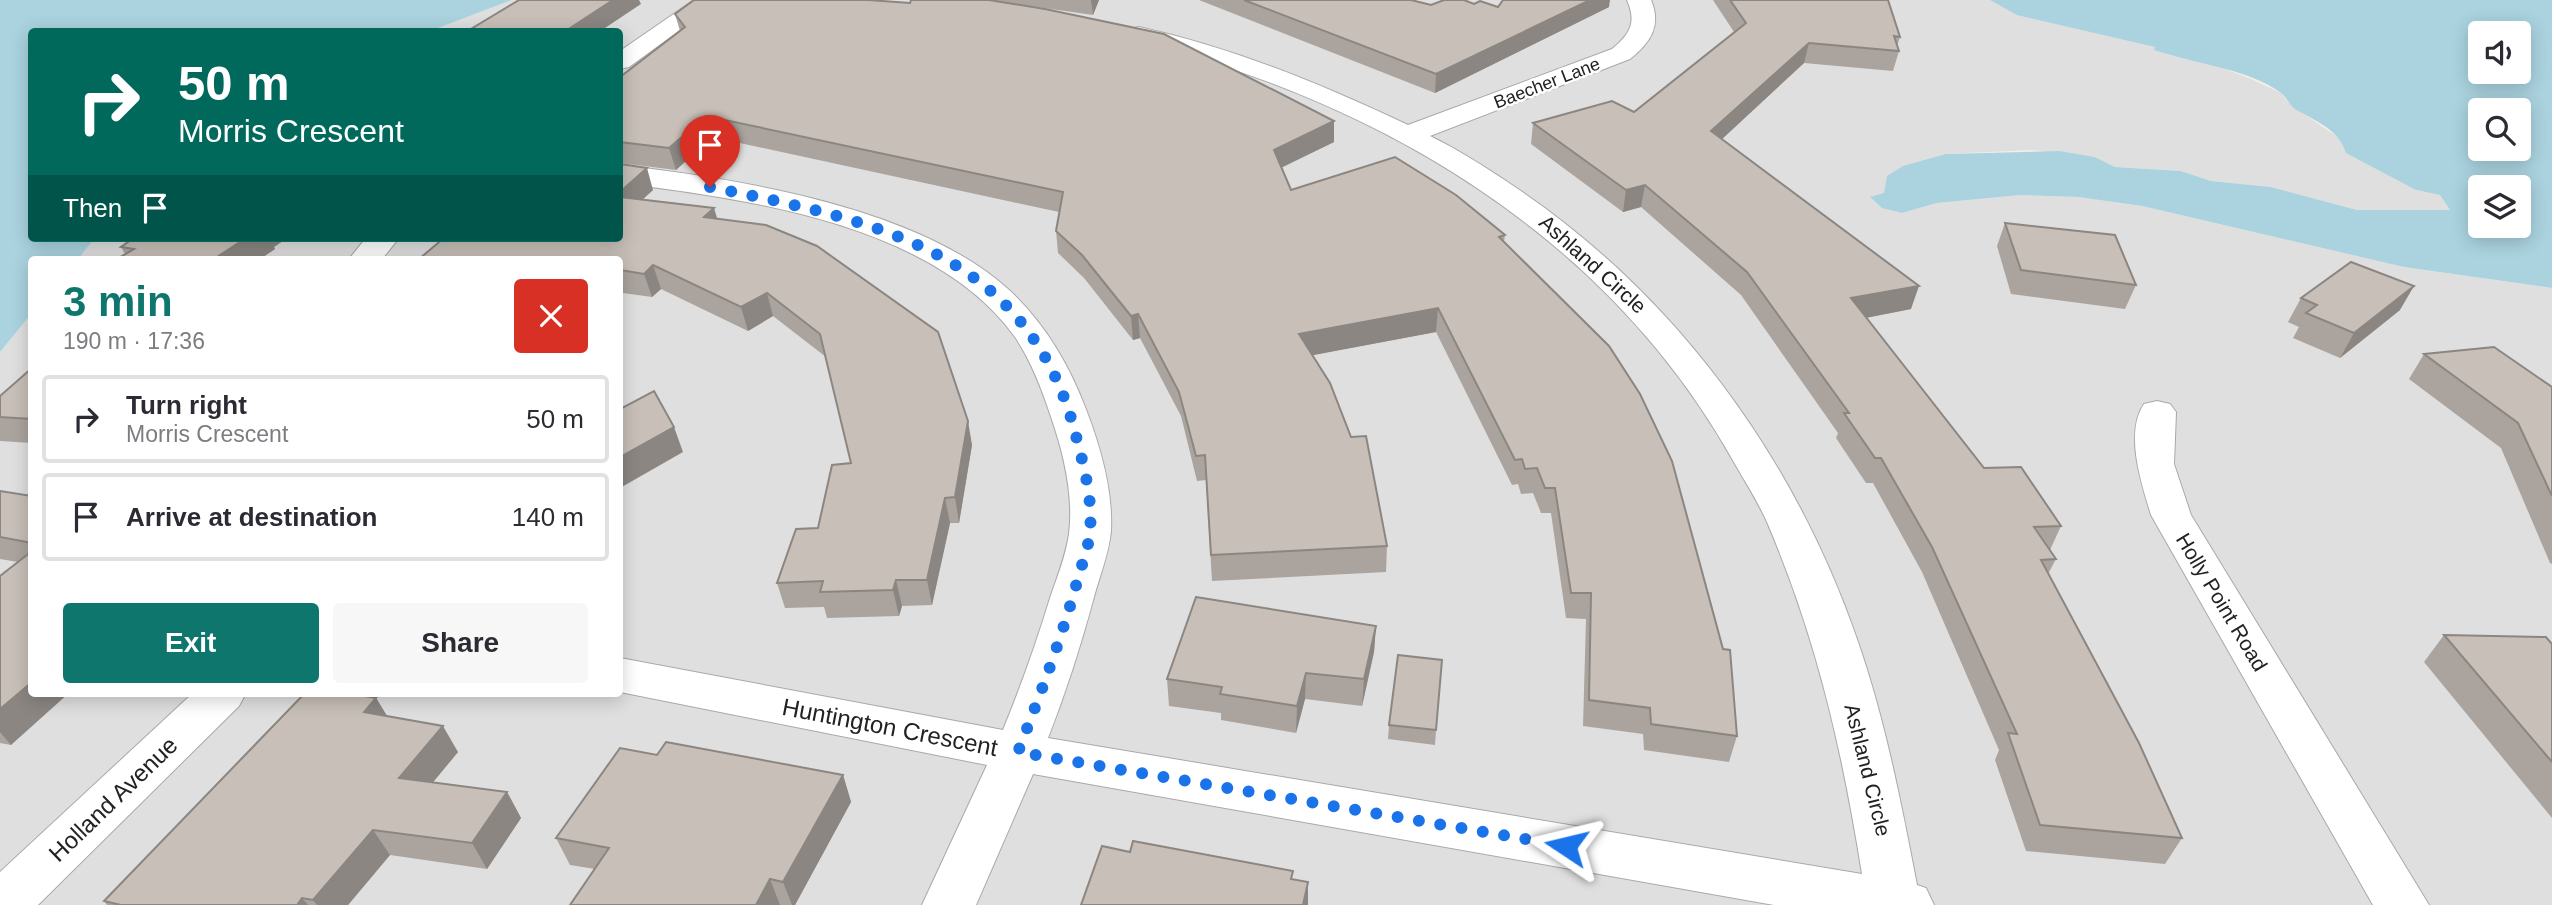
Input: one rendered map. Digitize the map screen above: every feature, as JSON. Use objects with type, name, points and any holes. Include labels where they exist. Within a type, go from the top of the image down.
[{"type":"street","points":[[623,60],[709,0]]},
{"type":"street","name":"Baecher Lane","points":[[1410,134],[1621,54],[1635,43],[1646,29],[1646,13],[1639,0]]},
{"type":"street","name":"Ashland Circle","points":[[1105,27],[1207,52],[1270,74],[1410,134],[1489,178],[1553,224],[1627,289],[1684,354],[1741,436],[1784,514],[1833,629],[1884,829],[1898,904]]},
{"type":"street","points":[[623,174],[710,187],[811,208],[876,226],[926,247],[970,273],[1013,313],[1045,357],[1067,400],[1086,474],[1090,531],[1058,650],[1018,752],[949,905]]},
{"type":"street","points":[[368,256],[380,242]]},
{"type":"street","name":"Holly Point Road","points":[[2157,412],[2155,464],[2171,514],[2402,905]]},
{"type":"street","name":"Huntington Crescent","points":[[623,676],[1018,752],[1898,904]]},
{"type":"street","name":"Holland Avenue","points":[[2,905],[219,697]]},
{"type":"shaded area","points":[[512,0],[1990,0],[2156,47],[2154,49],[2172,56],[2212,64],[2251,79],[2281,93],[2292,106],[2416,190],[2440,195],[2450,210],[2357,210],[2271,187],[2211,181],[2181,171],[2115,167],[2095,157],[2031,150],[1946,154],[1902,213],[1937,203],[2020,195],[2078,197],[2142,206],[2404,267],[2552,288],[2552,905],[0,905],[0,352],[28,318],[28,697],[623,697],[623,256],[80,256],[92,242],[623,242],[623,28],[438,28]]},
{"type":"water","points":[[0,0],[512,0],[438,28],[28,28],[28,242],[92,242],[80,256],[28,256],[28,318],[0,352]]},
{"type":"water","points":[[1990,0],[2552,0],[2552,288],[2404,267],[2142,206],[2078,197],[2020,195],[1937,203],[1902,213],[1882,208],[1870,197],[1884,193],[1887,176],[1903,166],[1946,154],[2059,151],[2095,157],[2115,167],[2181,171],[2211,181],[2271,187],[2357,210],[2450,210],[2440,195],[2416,190],[2346,153],[2332,132],[2295,109],[2281,93],[2268,85],[2220,67],[2154,50],[2155,47],[2017,15]]},
{"type":"building","points":[[519,0],[613,0],[570,28],[473,28]]},
{"type":"building","points":[[694,0],[868,0],[910,3],[911,0],[989,0],[1164,34],[1334,121],[1274,150],[1291,190],[1395,157],[1456,195],[1505,235],[1499,237],[1609,346],[1640,394],[1672,461],[1723,649],[1730,650],[1737,736],[1651,724],[1650,708],[1589,700],[1591,593],[1571,593],[1555,488],[1545,488],[1537,468],[1525,469],[1522,459],[1515,460],[1438,308],[1299,334],[1330,383],[1351,437],[1366,436],[1387,546],[1211,555],[1205,455],[1196,456],[1179,392],[1138,314],[1131,316],[1082,255],[1056,231],[1063,192],[706,116],[669,148],[623,142],[623,75],[685,27],[675,14]]},
{"type":"building","points":[[1244,0],[1411,0],[1431,5],[1444,0],[1464,0],[1474,4],[1480,1],[1498,7],[1503,0],[1590,0],[1436,74]]},
{"type":"building","points":[[1730,0],[1888,0],[1900,37],[1894,36],[1899,51],[1809,43],[1711,131],[1919,286],[1851,298],[1984,468],[2021,467],[2061,526],[2034,527],[2056,559],[2041,560],[2139,743],[2182,838],[2040,825],[2008,733],[2017,734],[1932,547],[1881,458],[1875,458],[1844,413],[1849,413],[1747,272],[1645,185],[1626,190],[1533,123],[1612,101],[1634,112],[1746,23]]},
{"type":"building","points":[[623,164],[647,168],[623,189]]},
{"type":"building","points":[[623,197],[714,208],[704,217],[766,225],[817,246],[938,332],[968,421],[955,497],[945,498],[927,580],[896,580],[893,590],[820,592],[823,581],[777,583],[796,529],[818,528],[832,465],[851,463],[820,334],[767,293],[741,307],[653,265],[644,274],[623,270],[623,256],[423,256],[439,242],[623,242]]},
{"type":"building","points":[[2005,223],[2115,235],[2136,285],[2021,270]]},
{"type":"building","points":[[128,242],[240,242],[219,256],[122,256],[134,249],[121,247]]},
{"type":"building","points":[[2351,262],[2414,286],[2354,333],[2306,313],[2317,305],[2301,298]]},
{"type":"building","points":[[2494,347],[2552,387],[2552,496],[2518,423],[2424,354]]},
{"type":"building","points":[[28,372],[28,419],[0,417],[0,396]]},
{"type":"building","points":[[654,391],[674,427],[623,455],[623,407]]},
{"type":"building","points":[[0,491],[28,495],[28,542],[0,537]]},
{"type":"building","points":[[28,554],[28,685],[0,709],[0,576]]},
{"type":"building","points":[[1196,597],[1376,626],[1364,679],[1306,673],[1297,706],[1220,694],[1222,687],[1167,679]]},
{"type":"building","points":[[2444,635],[2546,637],[2552,644],[2552,762]]},
{"type":"building","points":[[1398,655],[1442,660],[1436,730],[1389,725]]},
{"type":"building","points":[[301,697],[376,698],[364,712],[443,726],[399,778],[507,792],[472,843],[373,830],[313,900],[302,898],[297,905],[121,905],[104,901]]},
{"type":"building","points":[[666,742],[843,775],[783,882],[770,879],[756,905],[570,905],[609,848],[556,838],[620,748],[657,755]]},
{"type":"building","points":[[1133,841],[1293,871],[1291,879],[1308,882],[1303,905],[1081,905],[1102,846],[1130,852]]},
{"type":"route","points":[[710,187],[811,208],[876,226],[926,247],[970,273],[1013,313],[1045,357],[1067,400],[1086,474],[1090,531],[1058,650],[1018,752],[1566,846]]}]
